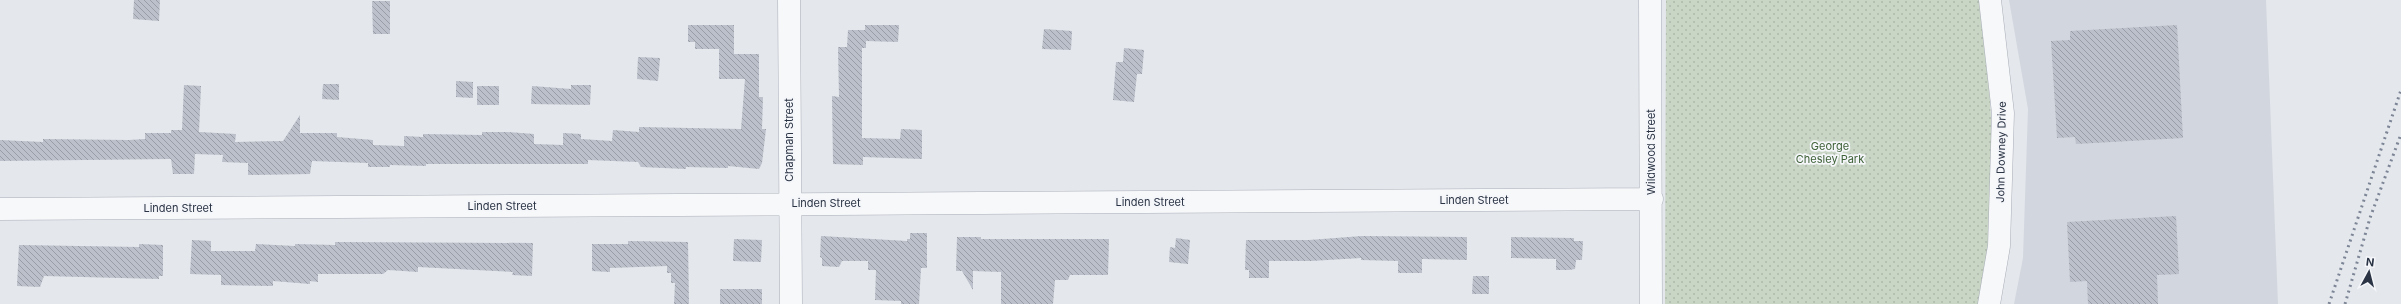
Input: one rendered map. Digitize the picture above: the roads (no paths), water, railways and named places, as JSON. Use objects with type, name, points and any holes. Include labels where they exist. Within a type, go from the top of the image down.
[{"type":"street","name":"Chapman Street","points":[[789,0],[791,304]]},
{"type":"street","name":"Wildwood Street","points":[[1650,0],[1652,199],[1651,304]]},
{"type":"street","name":"John Downey Drive","points":[[1990,0],[2003,113],[1999,246],[1990,304]]},
{"type":"street","name":"Linden Street","points":[[0,209],[790,203],[1652,199]]},
{"type":"railway","points":[[2329,304],[2401,90]]},
{"type":"railway","points":[[2345,304],[2370,218],[2401,134]]},
{"type":"park label","name":"George Chesley Park","points":[[1830,152]]}]
